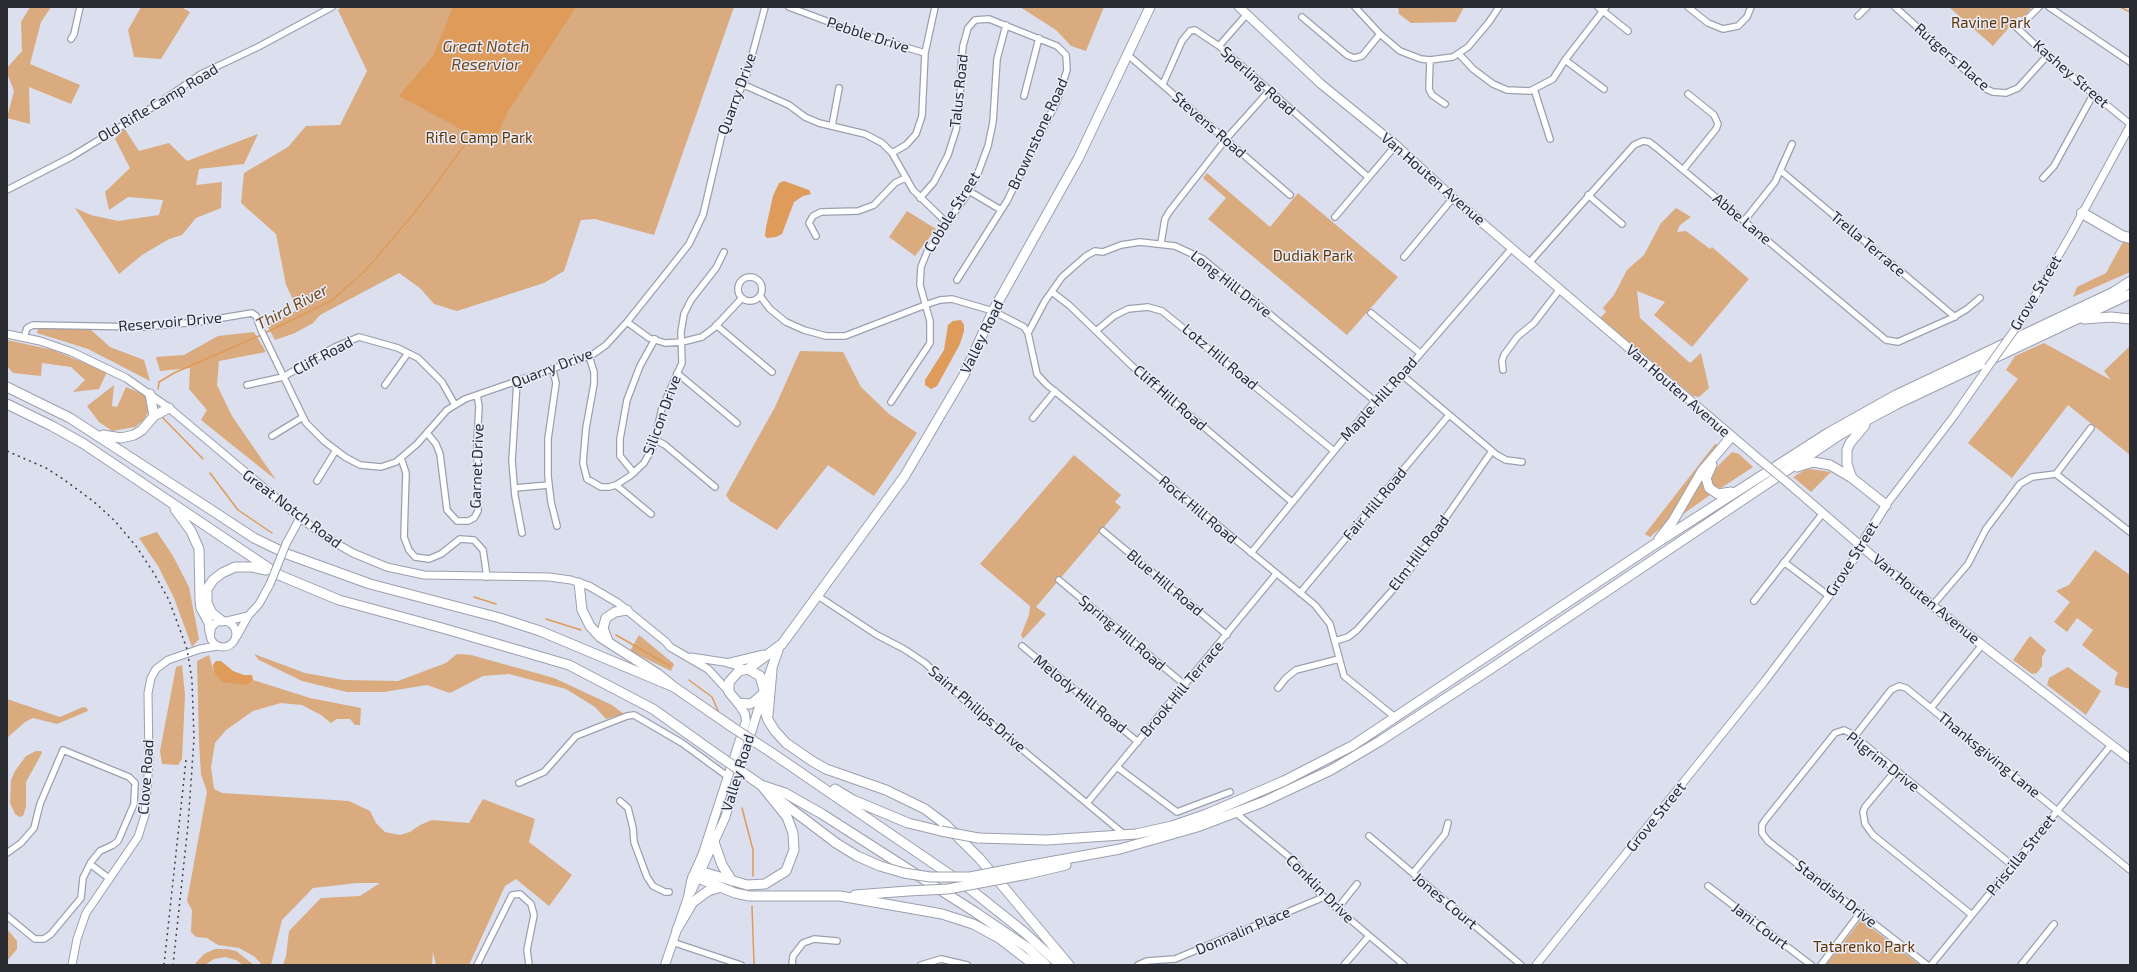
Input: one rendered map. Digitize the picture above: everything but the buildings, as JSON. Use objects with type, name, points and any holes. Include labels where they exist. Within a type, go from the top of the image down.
[{"type":"highway","points":[[2082,213],[2122,236],[2130,238]]},
{"type":"highway","points":[[2116,291],[2130,284]]},
{"type":"main road","name":"Valley Road","points":[[697,874],[725,818],[779,647],[818,596],[904,477],[964,375],[993,311],[1079,157],[1150,7]]},
{"type":"main road","name":"Van Houten Avenue","points":[[1242,9],[1321,84],[1396,145],[1453,198],[1731,437],[1932,606],[2130,759]]},
{"type":"main road","points":[[772,753],[853,800],[908,822],[941,831],[978,838],[1047,840],[1126,836],[1172,826],[1230,805],[1284,782],[1352,746],[1743,486],[1828,433],[1883,402],[2116,291]]},
{"type":"main road","points":[[697,874],[721,887],[749,896],[840,896],[955,888],[1105,852],[1197,827],[1236,814],[1305,783],[1380,741],[1784,474],[1814,451],[1872,416],[2130,294]]},
{"type":"main road","points":[[2074,320],[2111,317],[2130,318]]},
{"type":"main road","points":[[7,387],[93,431],[216,514],[254,538],[287,554],[370,584],[500,618],[540,631],[674,687]]},
{"type":"main road","points":[[150,394],[154,416]]},
{"type":"main road","points":[[7,404],[52,426],[84,444],[273,571],[312,590],[339,600],[569,665],[653,709],[761,785],[836,843],[857,856],[880,866],[904,873],[930,877],[970,877],[1027,870]]},
{"type":"main road","points":[[93,431],[112,438],[121,438],[134,435],[142,430],[154,416],[169,408]]},
{"type":"main road","points":[[1852,478],[1847,464],[1847,450],[1856,433],[1872,416]]},
{"type":"main road","points":[[1652,546],[1669,527],[1698,477],[1731,437]]},
{"type":"main road","points":[[1720,451],[1706,478],[1709,488],[1712,492],[1722,494],[1743,486]]},
{"type":"main road","points":[[1784,474],[1803,465],[1819,462],[1835,467],[1852,478],[1886,505]]},
{"type":"main road","points":[[172,504],[191,531],[199,549],[201,608],[209,623],[210,634]]},
{"type":"main road","name":"Grove Street","points":[[1861,545],[1886,505]]},
{"type":"main road","points":[[225,621],[210,610],[206,599],[208,589],[217,576],[226,570],[240,566],[273,571]]},
{"type":"main road","points":[[578,583],[582,610],[586,619],[600,637],[658,674],[674,687],[732,727],[965,885],[1024,932],[1060,965]]},
{"type":"main road","points":[[608,642],[603,632],[603,625],[606,618],[615,612],[627,610]]},
{"type":"main road","name":"Valley Road","points":[[746,669],[766,654],[779,647]]},
{"type":"main road","points":[[730,663],[766,654]]},
{"type":"main road","points":[[763,694],[750,704],[738,703],[729,692],[729,682],[732,678],[746,669],[760,676],[768,720],[775,731],[786,743],[812,761],[832,771],[886,790],[925,809],[945,824],[980,859],[1069,965]]},
{"type":"main road","points":[[768,720],[772,670]]},
{"type":"main road","name":"Valley Road","points":[[665,965],[697,874],[727,776],[746,721],[745,714],[738,703]]},
{"type":"main road","points":[[697,874],[748,885],[766,884],[786,871],[794,850],[793,833],[786,817],[761,785]]},
{"type":"main road","points":[[761,785],[785,793],[822,814],[975,912],[1028,948],[1046,965]]},
{"type":"main road","points":[[714,842],[722,865],[732,881]]},
{"type":"main road","points":[[677,929],[693,902],[708,891],[721,887]]},
{"type":"main road","points":[[840,896],[942,914],[973,924],[1000,938],[1034,965]]},
{"type":"street","points":[[71,39],[74,34],[80,7]]},
{"type":"street","name":"Old Rifle Camp Road","points":[[7,190],[70,157],[156,105],[201,74],[258,47],[332,7]]},
{"type":"street","name":"Quarry Drive","points":[[283,377],[303,417],[311,428],[336,450],[360,465],[381,467],[396,462],[401,458],[427,433],[447,410],[455,405],[477,395],[553,370],[589,356],[606,345],[627,322],[689,244],[703,216],[722,134],[742,84],[765,7]]},
{"type":"street","name":"Pebble Drive","points":[[789,7],[860,34],[925,53]]},
{"type":"street","points":[[892,153],[906,145],[916,134],[922,116],[925,53],[935,7]]},
{"type":"street","points":[[1355,7],[1380,34],[1400,51],[1421,59],[1430,60],[1460,54],[1477,38],[1499,7]]},
{"type":"street","points":[[1688,7],[1708,24],[1723,29],[1738,26],[1747,17],[1751,7]]},
{"type":"street","points":[[1858,16],[1867,7]]},
{"type":"street","name":"Rutgers Place","points":[[1895,7],[1986,89],[1993,92],[2006,93],[2018,88],[2047,56]]},
{"type":"street","points":[[2018,28],[2039,7]]},
{"type":"street","points":[[2050,7],[2130,62]]},
{"type":"street","points":[[1460,54],[1473,69],[1493,84],[1507,90],[1524,92],[1534,89],[1553,79],[1602,8],[1628,31]]},
{"type":"street","points":[[1220,46],[1242,9]]},
{"type":"street","points":[[1302,17],[1347,55],[1354,58],[1362,56],[1380,34]]},
{"type":"street","name":"Brownstone Road","points":[[957,280],[1002,210],[1057,101],[1067,70],[1066,55],[1057,46],[989,19],[975,20],[968,28],[963,46]]},
{"type":"street","name":"Kashey Street","points":[[2012,23],[2047,56],[2130,125]]},
{"type":"street","name":"Cobble Street","points":[[891,402],[930,343],[930,321],[920,285],[921,267],[927,252],[969,191],[978,173],[988,146],[993,122],[997,59],[1006,25]]},
{"type":"street","name":"Sperling Road","points":[[1163,84],[1182,41],[1190,31],[1195,30],[1202,33],[1220,46],[1368,177]]},
{"type":"street","points":[[1024,96],[1039,38]]},
{"type":"street","name":"Talus Road","points":[[920,198],[934,182],[948,155],[956,130],[960,107],[963,46]]},
{"type":"street","name":"Stevens Road","points":[[1128,55],[1290,195]]},
{"type":"street","points":[[1430,60],[1429,89],[1432,95],[1445,104]]},
{"type":"street","points":[[1565,60],[1604,89]]},
{"type":"street","points":[[742,84],[789,106],[810,119],[865,134],[882,143],[892,153],[905,178],[920,198],[947,223]]},
{"type":"street","points":[[832,126],[839,88]]},
{"type":"street","points":[[1534,89],[1550,139]]},
{"type":"street","points":[[1161,243],[1165,219],[1169,212],[1226,140],[1269,90]]},
{"type":"street","points":[[1683,170],[1716,129],[1718,124],[1714,115],[1688,94]]},
{"type":"street","points":[[2043,178],[2054,166],[2093,95]]},
{"type":"street","name":"Grove Street","points":[[1886,505],[1954,416],[2018,324],[2082,213],[2130,125]]},
{"type":"street","name":"Abbe Lane","points":[[1529,263],[1588,195],[1637,143],[1649,142],[1886,340],[1898,342],[1954,317],[1967,310],[1980,298]]},
{"type":"street","points":[[1744,221],[1781,171],[1792,144]]},
{"type":"street","points":[[1335,217],[1396,145]]},
{"type":"street","name":"Trella Terrace","points":[[1781,171],[1954,317]]},
{"type":"street","points":[[816,236],[809,223],[813,216],[821,212],[858,211],[874,205],[895,183],[905,178]]},
{"type":"street","points":[[969,191],[1002,210]]},
{"type":"street","points":[[1588,195],[1622,224]]},
{"type":"street","points":[[1404,257],[1453,198]]},
{"type":"street","name":"Long Hill Drive","points":[[1028,333],[1052,292],[1075,264],[1095,251],[1103,252],[1121,245],[1140,242],[1161,243],[1183,248],[1204,259],[1375,401]]},
{"type":"street","name":"Maple Hill Road","points":[[1251,553],[1375,401],[1402,375],[1512,248]]},
{"type":"street","name":"Silicon Drive","points":[[616,485],[634,473],[644,463],[653,447],[662,408],[682,363],[683,342],[681,332],[684,314],[691,300],[716,268],[724,252]]},
{"type":"street","points":[[749,277],[760,281],[763,289],[760,296],[750,302],[742,298],[738,292],[739,284],[749,277]]},
{"type":"street","points":[[1503,370],[1502,361],[1504,355],[1518,336],[1534,324],[1560,289]]},
{"type":"street","name":"Cliff Hill Road","points":[[1052,292],[1096,331],[1132,366],[1292,502]]},
{"type":"street","points":[[760,296],[770,309],[786,322],[804,330],[826,336],[845,336],[940,300],[952,299],[993,311],[1024,328],[1028,333]]},
{"type":"street","points":[[627,322],[649,338],[665,342],[683,342],[702,337],[742,298]]},
{"type":"street","name":"Lotz Hill Road","points":[[1096,331],[1114,316],[1128,309],[1148,307],[1162,311],[1334,451]]},
{"type":"street","points":[[1371,312],[1420,353]]},
{"type":"street","name":"Reservoir Drive","points":[[24,337],[27,328],[33,325],[143,327],[198,322],[252,313],[256,316],[283,377]]},
{"type":"street","points":[[716,325],[772,372]]},
{"type":"street","name":"Rock Hill Road","points":[[1028,333],[1037,374],[1055,391],[1300,593],[1327,618],[1335,641],[1344,676],[1396,718]]},
{"type":"street","name":"Great Notch Road","points":[[7,334],[56,346],[88,358],[126,378],[169,408],[300,518],[342,547],[387,567],[437,576],[549,577],[578,583],[606,594],[666,642],[670,647],[708,669],[729,692]]},
{"type":"street","name":"Cliff Road","points":[[247,385],[283,377],[335,347],[359,337],[377,341],[418,358],[430,368],[442,382],[455,405]]},
{"type":"street","points":[[634,473],[620,456],[620,439],[627,400],[640,366],[655,339]]},
{"type":"street","points":[[385,385],[408,353]]},
{"type":"street","points":[[589,356],[594,372],[594,384],[585,435],[583,463],[584,473],[593,484],[601,487],[616,485],[651,514]]},
{"type":"street","points":[[553,370],[556,383],[548,439],[549,485],[557,526]]},
{"type":"street","points":[[677,374],[737,423]]},
{"type":"street","points":[[1402,375],[1492,451],[1506,460],[1522,462]]},
{"type":"street","points":[[516,382],[512,461],[522,533]]},
{"type":"street","points":[[1033,418],[1055,391]]},
{"type":"street","name":"Garnet Drive","points":[[427,433],[436,444],[440,454],[446,510],[457,522],[468,521],[474,518],[478,511],[477,442],[479,406],[477,395]]},
{"type":"street","name":"Fair Hill Road","points":[[1300,593],[1449,415]]},
{"type":"street","points":[[272,436],[303,417]]},
{"type":"street","points":[[2056,474],[2091,428]]},
{"type":"street","points":[[654,438],[665,444],[715,487]]},
{"type":"street","points":[[317,481],[336,450]]},
{"type":"street","name":"Elm Hill Road","points":[[1335,641],[1348,636],[1357,630],[1406,575],[1492,451]]},
{"type":"street","points":[[401,458],[406,473],[404,537],[409,550],[415,556],[429,559],[441,554],[460,539],[466,538],[480,544],[485,557],[484,566],[486,568],[487,577]]},
{"type":"street","points":[[1932,606],[1968,564],[1986,529],[2020,484],[2032,477],[2056,474],[2130,531]]},
{"type":"street","points":[[515,488],[549,485]]},
{"type":"street","points":[[1754,601],[1823,513]]},
{"type":"street","name":"Clove Road","points":[[72,965],[77,939],[86,913],[138,837],[145,815],[149,762],[148,693],[151,678],[156,669],[168,660],[200,649],[230,645],[248,616],[259,604],[270,584],[286,544],[300,518]]},
{"type":"street","name":"Blue Hill Road","points":[[1103,532],[1227,635]]},
{"type":"street","name":"Grove Street","points":[[1536,965],[1764,682],[1828,596],[1854,559],[1861,545]]},
{"type":"street","points":[[1784,562],[1828,596]]},
{"type":"street","name":"Brook Hill Terrace","points":[[1087,803],[1276,574]]},
{"type":"street","name":"Spring Hill Road","points":[[1059,580],[1185,685]]},
{"type":"street","name":"Saint Philips Drive","points":[[818,596],[877,636],[904,649],[925,663],[978,712],[1126,836]]},
{"type":"street","points":[[200,649],[214,625],[248,616]]},
{"type":"street","points":[[225,621],[235,627],[236,636]]},
{"type":"street","points":[[210,634],[218,646]]},
{"type":"street","points":[[1931,708],[1982,645]]},
{"type":"street","name":"Melody Hill Road","points":[[1022,646],[1138,742]]},
{"type":"street","name":"Great Notch Road","points":[[685,656],[730,663],[746,669]]},
{"type":"street","points":[[1278,688],[1286,678],[1296,670],[1339,659]]},
{"type":"street","name":"Thanksgiving Lane","points":[[1854,736],[1891,690],[1896,686],[1906,688],[2130,870]]},
{"type":"street","points":[[519,784],[544,772],[576,736],[627,716],[634,715],[682,743],[727,776]]},
{"type":"street","name":"Pilgrim Drive","points":[[1769,816],[1835,733],[1844,730],[1854,736],[2013,866]]},
{"type":"street","name":"Priscilla Street","points":[[1931,965],[2111,745]]},
{"type":"street","points":[[7,853],[21,843],[34,828],[40,804],[63,750],[129,777],[135,783],[134,804],[118,841],[98,853],[90,864],[83,878],[80,898],[47,938],[34,939],[7,916]]},
{"type":"street","points":[[1117,767],[1177,812],[1230,792]]},
{"type":"street","points":[[1896,770],[1865,807],[1863,812],[1865,824],[1873,835],[1972,915]]},
{"type":"street","points":[[620,801],[628,808],[633,828],[634,842],[647,877],[654,886],[665,892],[669,892]]},
{"type":"street","name":"Conklin Drive","points":[[1236,814],[1299,866],[1324,897],[1404,965]]},
{"type":"street","name":"Standish Drive","points":[[1769,816],[1762,825],[1762,830],[1768,841],[1927,965]]},
{"type":"street","points":[[1413,873],[1445,834],[1448,823]]},
{"type":"street","name":"Jones Court","points":[[1369,836],[1521,965]]},
{"type":"street","points":[[90,864],[110,879]]},
{"type":"street","points":[[1337,908],[1357,884]]},
{"type":"street","name":"Jani Court","points":[[1708,886],[1811,965]]},
{"type":"street","points":[[477,965],[512,895],[520,894],[531,904],[534,916],[527,950],[529,965]]},
{"type":"street","name":"Donnalin Place","points":[[1138,965],[1147,961],[1175,959],[1324,897]]},
{"type":"street","points":[[1821,965],[1860,913]]},
{"type":"street","points":[[2031,965],[2023,963],[2054,924]]},
{"type":"street","points":[[1344,965],[1369,936]]},
{"type":"street","points":[[792,965],[792,956],[803,943],[814,939],[837,941]]},
{"type":"street","points":[[672,942],[741,965]]},
{"type":"street","points":[[921,965],[942,959],[967,965]]},
{"type":"street","points":[[1161,961],[1166,965]]},
{"type":"green space","points":[[30,7],[51,7],[41,22],[30,64],[80,85],[71,104],[29,87],[30,124],[7,118],[14,91],[7,73],[7,68],[22,51],[21,22]]},
{"type":"green space","points":[[141,7],[181,7],[190,12],[161,59],[134,57],[128,30]]},
{"type":"green space","name":"Rifle Camp Park","points":[[342,7],[734,7],[654,235],[595,219],[581,220],[564,271],[544,283],[457,311],[434,304],[420,288],[399,273],[320,315],[313,323],[295,333],[275,340],[267,325],[298,310],[286,285],[276,234],[241,203],[244,173],[288,147],[306,126],[340,125],[367,71],[338,10]]},
{"type":"green space","points":[[1020,7],[1104,7],[1086,51],[1071,46],[1056,30]]},
{"type":"green space","points":[[1398,7],[1464,7],[1456,22],[1411,23],[1399,14]]},
{"type":"green space","name":"Ravine Park","points":[[1949,7],[2032,7],[2024,17],[2018,17],[1993,46]]},
{"type":"green space","points":[[124,128],[139,151],[169,143],[187,161],[258,134],[244,164],[199,169],[196,185],[222,182],[221,208],[196,218],[182,235],[169,239],[142,255],[119,274],[75,208],[91,215],[118,221],[159,215],[163,200],[128,197],[109,210],[105,192],[130,168],[115,139]]},
{"type":"green space","name":"Dudiak Park","points":[[1207,173],[1270,227],[1298,193],[1398,277],[1347,335],[1208,219],[1226,198],[1203,178]]},
{"type":"green space","points":[[1676,208],[1691,217],[1680,225],[1677,232],[1686,231],[1710,249],[1712,247],[1749,279],[1692,347],[1654,315],[1665,302],[1637,291],[1640,318],[1690,363],[1701,353],[1709,388],[1699,397],[1693,396],[1600,318],[1606,312],[1603,308],[1614,295],[1627,270],[1644,255],[1661,223]]},
{"type":"green space","points":[[907,211],[936,229],[915,256],[889,237]]},
{"type":"green space","points":[[2123,242],[2130,242],[2130,272],[2073,297],[2077,287],[2106,273]]},
{"type":"green space","points":[[38,328],[90,329],[110,347],[144,360],[150,381],[88,349],[37,333]]},
{"type":"green space","points":[[254,332],[266,352],[219,361],[217,385],[232,416],[276,480],[201,420],[207,410],[189,389],[190,368],[160,371],[156,357],[184,355],[218,336]]},
{"type":"green space","points":[[7,340],[53,350],[107,372],[99,389],[73,392],[85,380],[71,367],[42,363],[41,376],[13,373],[7,366]]},
{"type":"green space","points":[[2044,343],[2111,380],[2104,371],[2130,346],[2130,455],[2068,405],[2012,478],[1968,443],[2018,379],[2006,370],[2015,356]]},
{"type":"green space","points":[[800,351],[843,352],[861,387],[889,414],[917,433],[874,496],[828,465],[777,530],[730,501],[726,495],[775,407]]},
{"type":"green space","points":[[114,385],[112,406],[117,407],[126,387],[144,394],[150,408],[144,420],[135,427],[112,431],[99,422],[87,406]]},
{"type":"green space","points":[[1715,444],[1719,445],[1672,518],[1650,537],[1645,534]]},
{"type":"green space","points":[[1732,452],[1739,454],[1753,467],[1721,488],[1714,487],[1711,478],[1712,472]]},
{"type":"green space","points":[[1074,455],[1121,495],[1115,502],[1121,507],[1036,607],[1046,614],[1023,639],[1021,635],[1029,615],[1030,606],[980,564]]},
{"type":"green space","points":[[1810,469],[1831,472],[1811,492],[1793,477],[1805,470]]},
{"type":"green space","points":[[1701,479],[1710,495],[1679,517]]},
{"type":"green space","points":[[157,532],[173,556],[189,587],[199,639],[192,647],[174,598],[158,566],[139,538]]},
{"type":"green space","points":[[2095,550],[2130,575],[2130,689],[2115,685],[2115,679],[2118,673],[2082,645],[2093,630],[2077,618],[2067,632],[2054,622],[2070,602],[2056,591],[2069,585]]},
{"type":"green space","points":[[639,635],[674,664],[671,671],[630,651]]},
{"type":"green space","points":[[2030,636],[2046,650],[2042,657],[2042,666],[2037,673],[2032,674],[2013,660]]},
{"type":"green space","points":[[254,654],[305,673],[344,680],[398,681],[446,663],[457,654],[471,655],[554,678],[612,705],[624,714],[606,719],[595,707],[566,689],[509,674],[483,676],[450,693],[427,685],[384,692],[347,692],[302,681],[259,660]]},
{"type":"green space","points":[[209,655],[214,672],[248,685],[253,680],[310,698],[361,708],[360,725],[355,725],[350,719],[337,719],[331,723],[321,715],[302,705],[281,703],[253,711],[226,730],[215,743],[211,767],[214,789],[222,793],[349,801],[370,811],[376,823],[385,832],[400,835],[410,832],[420,825],[432,820],[469,823],[483,799],[535,819],[529,842],[572,875],[549,906],[516,879],[505,886],[469,965],[436,965],[433,952],[432,965],[283,965],[286,956],[289,931],[321,898],[360,896],[380,883],[357,883],[313,888],[282,920],[271,965],[262,965],[255,957],[239,948],[218,945],[207,938],[196,937],[191,932],[192,910],[187,901],[207,792],[201,774],[197,661]]},
{"type":"green space","points":[[182,665],[185,695],[182,759],[178,765],[162,764],[160,751],[176,667]]},
{"type":"green space","points":[[2068,667],[2101,691],[2086,715],[2047,685],[2049,678]]},
{"type":"green space","points":[[7,699],[60,717],[83,707],[87,708],[88,711],[57,724],[33,718],[25,722],[7,738]]},
{"type":"green space","points":[[36,751],[41,751],[42,753],[26,782],[26,807],[23,816],[20,817],[15,814],[10,803],[11,780],[15,771],[26,756]]},
{"type":"green space","name":"Tatarenko Park","points":[[1861,920],[1920,965],[1826,965]]},
{"type":"green space","points":[[7,929],[17,941],[17,949],[7,961]]},
{"type":"green space","points":[[215,949],[236,951],[254,965],[243,965],[236,960],[225,957],[214,959],[205,965],[194,965],[204,954]]},
{"type":"water","name":"Great Notch Reservior","points":[[453,7],[576,7],[507,113],[492,146],[399,96],[433,56]]},
{"type":"water","points":[[784,181],[809,190],[811,194],[803,196],[794,202],[782,234],[776,237],[767,238],[765,236],[766,227],[773,196],[779,183]]},
{"type":"water","points":[[961,320],[964,325],[964,331],[960,344],[937,386],[931,389],[925,385],[925,380],[944,350],[948,325],[953,321]]},
{"type":"water","points":[[216,661],[221,661],[233,671],[244,675],[252,675],[253,680],[248,685],[222,682],[214,672],[213,665]]},
{"type":"waterway","points":[[2120,7],[2130,12]]},
{"type":"waterway","name":"Third River","points":[[265,333],[331,301],[365,271],[416,211],[472,135]]},
{"type":"waterway","name":"Third River","points":[[158,389],[159,382],[174,373],[261,335]]},
{"type":"waterway","name":"Third River","points":[[163,418],[203,459]]},
{"type":"waterway","name":"Third River","points":[[210,473],[238,510],[272,533]]},
{"type":"waterway","name":"Third River","points":[[474,597],[496,604]]},
{"type":"waterway","name":"Third River","points":[[546,619],[581,630]]},
{"type":"waterway","name":"Third River","points":[[616,635],[670,666]]},
{"type":"waterway","name":"Third River","points":[[689,680],[712,697],[719,713]]},
{"type":"waterway","name":"Third River","points":[[742,808],[753,850],[753,876]]},
{"type":"waterway","name":"Third River","points":[[752,906],[754,964]]},
{"type":"railway","points":[[7,451],[46,468],[93,501],[114,520],[136,546],[155,575],[169,600],[187,649],[192,680],[194,739],[188,825],[173,965]]},
{"type":"railway","points":[[164,965],[186,760]]}]
